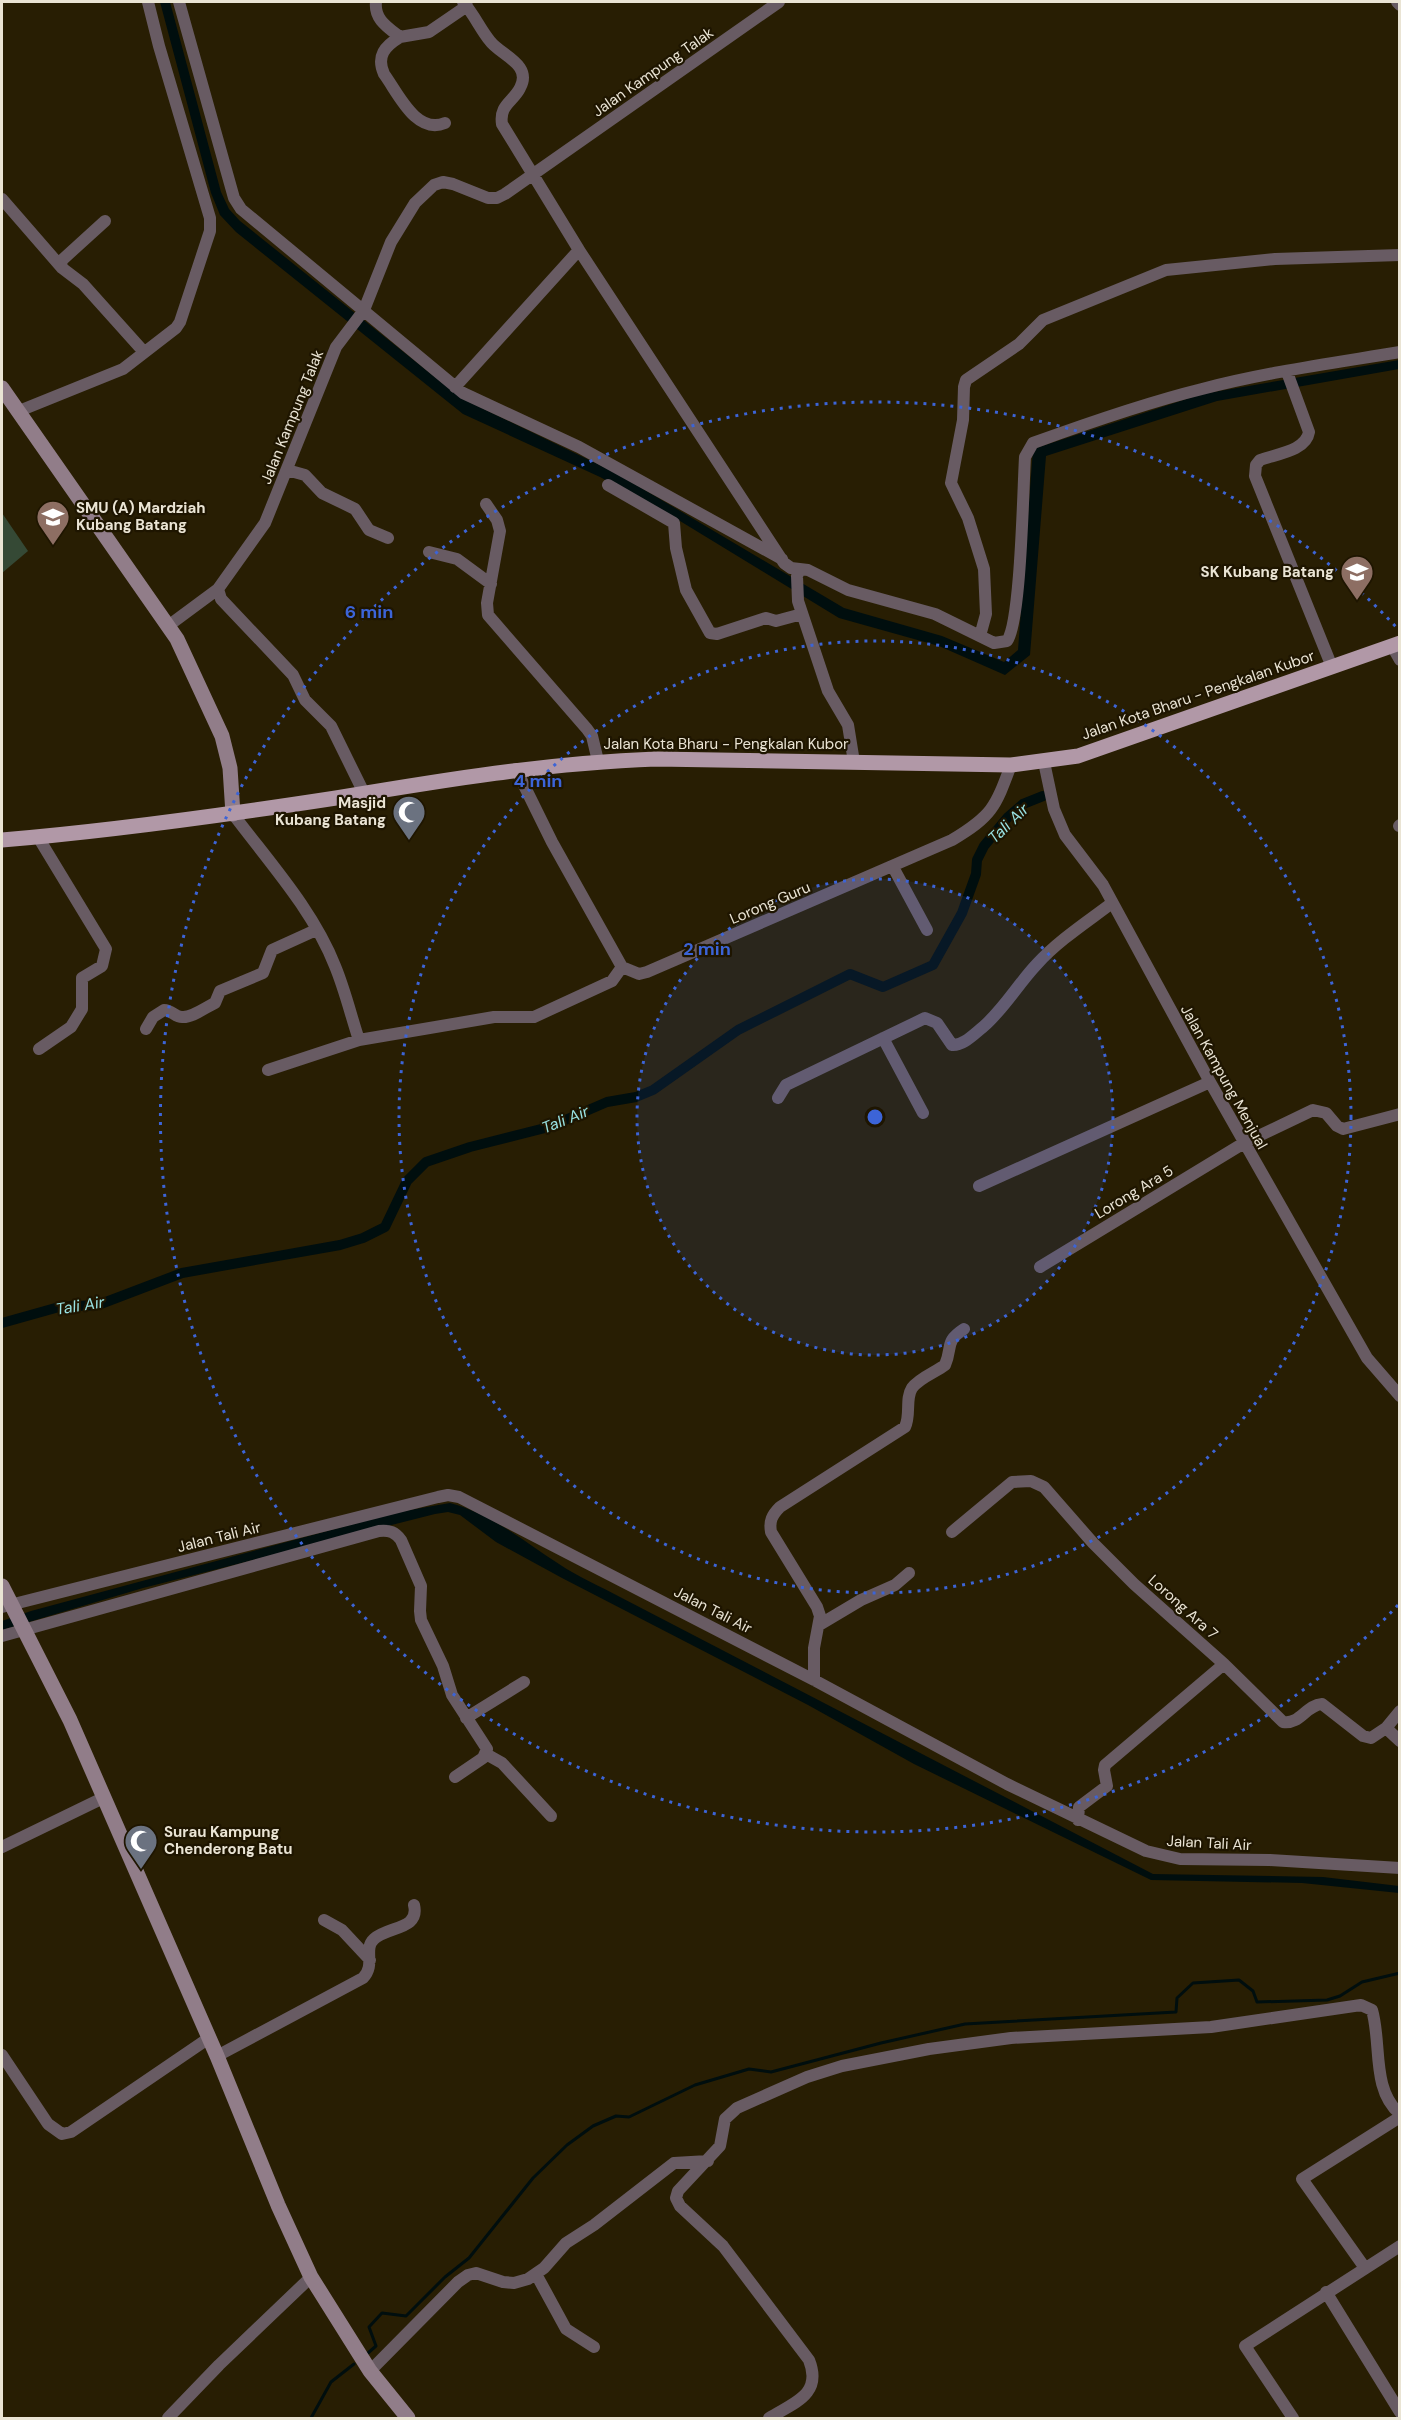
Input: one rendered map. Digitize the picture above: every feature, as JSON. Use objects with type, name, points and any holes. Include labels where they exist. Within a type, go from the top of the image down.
[{"type":"main road","name":"Jalan Kota Bharu - Pengkalan Kubor","points":[[2,840],[233,814],[516,769],[598,761],[656,759],[1011,765],[1044,762],[1078,756],[1332,667],[1397,650]]},
{"type":"street","points":[[19,411],[123,369],[180,322],[211,224],[148,2]]},
{"type":"street","points":[[179,2],[236,204],[463,393],[579,447],[783,560]]},
{"type":"street","points":[[376,2],[380,20],[400,38]]},
{"type":"street","name":"Jalan Kampung Talak","points":[[168,626],[218,589],[265,523],[336,347],[363,312],[391,242],[415,203],[438,183],[448,183],[492,198],[505,194],[779,2]]},
{"type":"street","points":[[445,123],[434,126],[420,122],[384,74],[380,61],[381,54],[389,44],[400,38],[429,32],[465,4],[491,43],[508,55],[521,70],[520,90],[505,106],[501,118],[505,130],[579,250],[783,560],[798,573]]},
{"type":"street","points":[[2,199],[62,268],[84,285],[144,352]]},
{"type":"street","points":[[62,268],[61,261],[105,221]]},
{"type":"street","points":[[455,387],[579,250]]},
{"type":"street","points":[[980,636],[986,614],[984,569],[968,518],[951,483],[963,420],[964,387],[968,378],[1019,344],[1041,321],[1166,270],[1275,259],[1400,255]]},
{"type":"street","points":[[798,573],[808,570],[848,590],[935,614],[994,643],[1002,643],[1010,637],[1012,630],[1020,559],[1024,457],[1033,443],[1172,397],[1400,352]]},
{"type":"street","points":[[1288,374],[1309,432],[1306,442],[1301,446],[1260,460],[1256,465],[1255,476],[1332,667]]},
{"type":"street","points":[[2,388],[177,639],[222,736],[230,768],[233,814],[304,910],[316,930],[336,966],[359,1040]]},
{"type":"street","points":[[287,470],[305,475],[322,493],[356,509],[369,530],[388,538]]},
{"type":"street","points":[[608,485],[674,523],[676,548],[686,590],[710,633],[717,634],[766,618],[776,621],[802,614]]},
{"type":"street","points":[[486,504],[499,527],[499,540],[487,607],[490,619],[587,729],[592,736],[598,761]]},
{"type":"street","points":[[429,552],[455,558],[491,584]]},
{"type":"street","points":[[798,573],[797,596],[802,614],[828,692],[848,725],[854,762]]},
{"type":"street","points":[[218,589],[221,599],[293,675],[305,700],[331,726],[364,793]]},
{"type":"street","name":"Jalan Kampung Menjual","points":[[1044,762],[1054,809],[1065,835],[1103,885],[1244,1143],[1367,1358],[1400,1396]]},
{"type":"street","name":"Lorong Guru","points":[[622,967],[631,972],[647,972],[952,840],[979,823],[989,813],[998,798],[1011,765]]},
{"type":"street","points":[[268,1070],[359,1040],[494,1017],[534,1017],[612,981],[622,967],[552,842],[516,769]]},
{"type":"street","points":[[38,837],[106,949],[102,966],[82,978],[82,1009],[70,1029],[39,1048]]},
{"type":"street","points":[[893,867],[927,930]]},
{"type":"street","points":[[778,1098],[786,1085],[929,1019],[938,1023],[949,1042],[958,1045],[985,1025],[1035,965],[1054,946],[1113,903]]},
{"type":"street","points":[[146,1029],[153,1017],[164,1010],[184,1017],[215,1003],[220,991],[264,972],[272,950],[316,930]]},
{"type":"street","points":[[884,1038],[923,1113]]},
{"type":"street","points":[[979,1186],[1210,1082]]},
{"type":"street","name":"Lorong Ara 5","points":[[1040,1267],[1244,1143],[1313,1110],[1326,1113],[1337,1126],[1343,1129],[1400,1114]]},
{"type":"street","points":[[814,1680],[814,1648],[820,1616],[817,1607],[771,1532],[772,1515],[780,1507],[905,1427],[913,1386],[945,1365],[950,1342],[964,1329]]},
{"type":"street","name":"Lorong Ara 7","points":[[952,1532],[1012,1482],[1038,1483],[1134,1584],[1224,1664],[1283,1722],[1294,1722],[1312,1707],[1322,1704],[1367,1738],[1376,1736],[1386,1728]]},
{"type":"street","name":"Jalan Tali Air","points":[[9,1607],[448,1495],[468,1501],[1078,1820],[1146,1851],[1180,1860],[1270,1860],[1400,1868]]},
{"type":"street","points":[[2,1636],[389,1530],[397,1534],[401,1540],[422,1586],[421,1620],[443,1666],[452,1695],[485,1744],[486,1754]]},
{"type":"street","points":[[819,1625],[861,1600],[895,1585],[909,1573]]},
{"type":"street","points":[[2,1586],[9,1607],[25,1630],[70,1720],[217,2055],[278,2205],[311,2277],[370,2371],[408,2418]]},
{"type":"street","points":[[1078,1820],[1079,1807],[1107,1786],[1105,1765],[1224,1664]]},
{"type":"street","points":[[466,1718],[524,1682]]},
{"type":"street","points":[[1400,1711],[1386,1728],[1400,1741]]},
{"type":"street","points":[[455,1777],[486,1754]]},
{"type":"street","points":[[486,1754],[502,1763],[551,1816]]},
{"type":"street","points":[[2,1847],[103,1798]]},
{"type":"street","points":[[217,2055],[363,1978],[368,1973],[370,1946],[373,1940],[414,1919],[416,1912],[414,1905]]},
{"type":"street","points":[[324,1920],[340,1929],[370,1960]]},
{"type":"street","points":[[769,2418],[800,2401],[809,2391],[813,2380],[813,2369],[809,2360],[723,2247],[680,2206],[676,2198],[678,2191],[708,2161],[723,2142],[724,2119],[737,2108],[807,2077],[842,2066],[929,2049],[999,2040],[1211,2027],[1361,2005],[1372,2010],[1381,2082],[1392,2106],[1400,2116],[1302,2179],[1365,2268]]},
{"type":"street","points":[[2,2055],[48,2124],[62,2134],[70,2132],[209,2038]]},
{"type":"street","points":[[370,2371],[458,2282],[468,2275],[476,2273],[503,2282],[514,2283],[528,2279],[536,2274],[566,2243],[674,2163],[708,2161]]},
{"type":"street","points":[[1293,2418],[1245,2346],[1400,2246]]},
{"type":"street","points":[[536,2274],[566,2329],[594,2347]]},
{"type":"street","points":[[168,2418],[219,2365],[311,2277]]},
{"type":"street","points":[[1326,2292],[1400,2412]]},
{"type":"green space","points":[[2,513],[28,551],[2,573]]},
{"type":"shaded area","points":[[160,2],[170,2],[221,192],[229,209],[240,221],[461,398],[616,473],[844,608],[942,636],[1004,662],[1018,650],[1033,449],[1202,394],[1399,360],[1399,369],[1217,401],[1046,456],[1030,655],[1005,675],[939,646],[839,618],[680,521],[600,477],[463,414],[236,232],[220,215],[211,193]]},
{"type":"shaded area","points":[[450,1503],[493,1521],[581,1577],[1153,1874],[1323,1877],[1399,1886],[1399,1893],[1302,1883],[1151,1880],[914,1764],[808,1705],[562,1578],[496,1542],[460,1515],[448,1512],[143,1588],[2,1630],[2,1621],[31,1611],[398,1512]]},
{"type":"waterway","name":"Tali Air","points":[[2,1323],[59,1307],[98,1305],[182,1273],[340,1245],[363,1238],[385,1227],[407,1181],[426,1162],[470,1147],[549,1127],[607,1102],[636,1097],[653,1090],[738,1030],[850,974],[883,987],[933,965],[962,913],[976,874],[977,860],[984,846],[1008,817],[1023,804],[1043,796]]},
{"type":"waterway","points":[[368,2353],[376,2346],[369,2327],[382,2313],[406,2316],[445,2277],[469,2258],[533,2178],[567,2145],[593,2126],[616,2116],[629,2117],[695,2085],[749,2069],[771,2072],[965,2024],[1176,2012],[1177,1998],[1193,1983],[1239,1980],[1253,1991],[1257,2002],[1327,2000],[1340,1996],[1362,1982],[1400,1973]]},
{"type":"waterway","points":[[311,2418],[331,2382],[354,2364]]},
{"type":"place","name":"SMU (A) Mardziah Kubang Batang","points":[[53,546]]},
{"type":"place","name":"SK Kubang Batang","points":[[1357,601]]},
{"type":"place","name":"Masjid Kubang Batang","points":[[409,841]]},
{"type":"place","name":"Surau Kampung Chenderong Batu","points":[[141,1870]]}]
